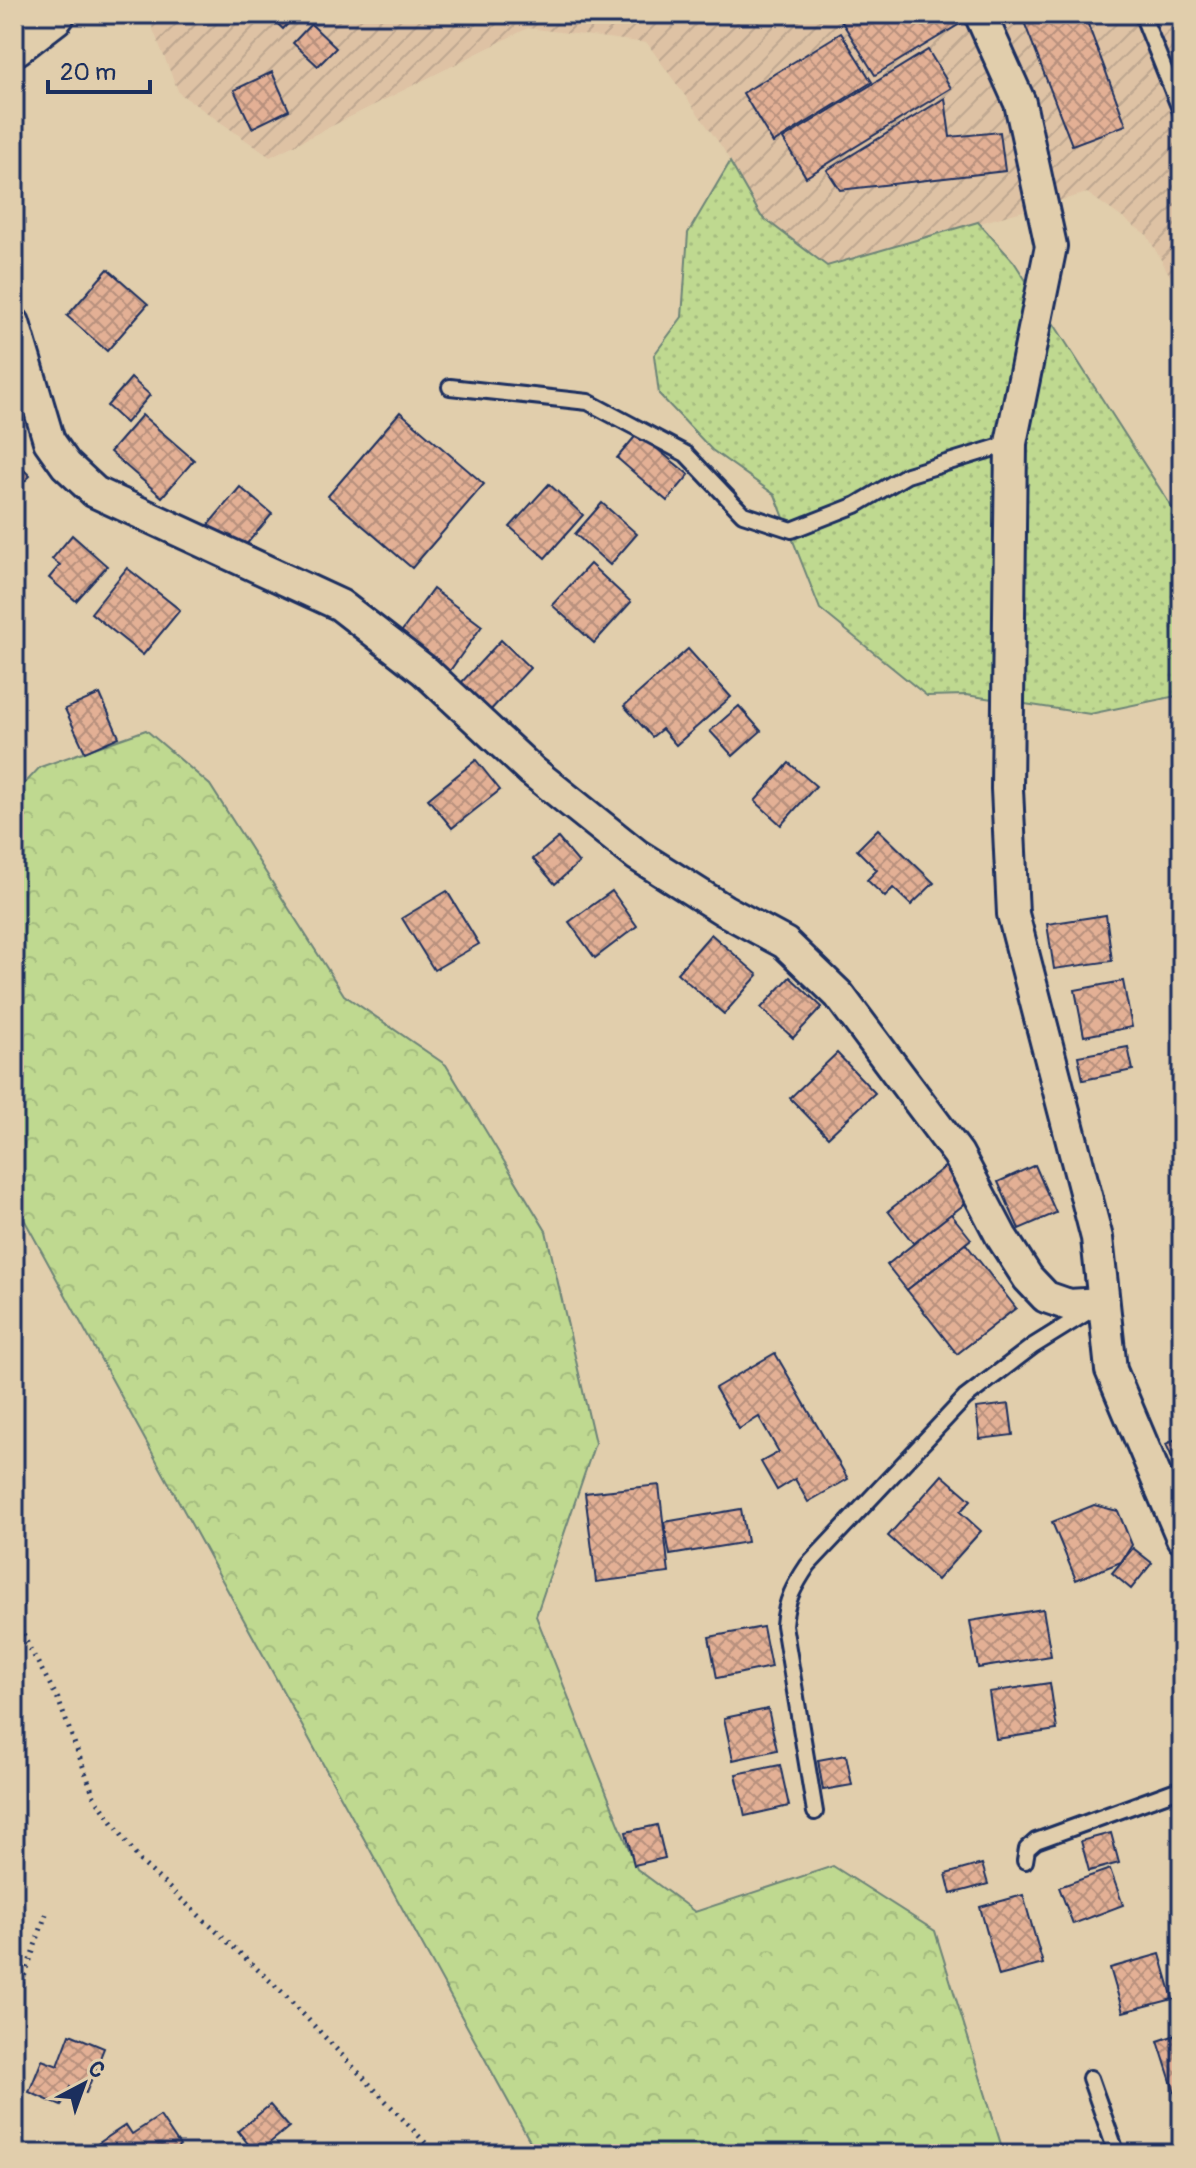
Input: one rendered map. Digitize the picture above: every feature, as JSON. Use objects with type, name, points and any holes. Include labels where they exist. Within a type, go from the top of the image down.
[{"type":"main road","points":[[14,44],[53,14]]},
{"type":"street","points":[[980,14],[1020,103],[1051,246],[1011,443],[1007,789],[1013,914],[1097,1238],[1111,1370],[1182,1538]]},
{"type":"street","points":[[14,323],[49,441],[66,465],[95,492],[166,528],[340,605],[425,671],[532,771],[637,855],[724,910],[785,943],[839,995],[958,1154],[1001,1236],[1028,1278],[1046,1297],[1069,1305],[1102,1303]]},
{"type":"lane","points":[[1142,14],[1182,114]]},
{"type":"lane","points":[[450,387],[588,402],[686,454],[743,514],[792,530],[856,505],[907,475],[1011,443]]},
{"type":"lane","points":[[815,1812],[784,1625],[785,1603],[796,1583],[808,1565],[965,1398],[1033,1346],[1102,1303]]},
{"type":"lane","points":[[1025,1861],[1027,1849],[1036,1841],[1182,1788]]},
{"type":"lane","points":[[1090,2078],[1117,2154]]},
{"type":"path","points":[[14,1612],[28,1645],[58,1699],[94,1796],[140,1861],[282,1992],[436,2154]]},
{"type":"path","points":[[14,2006],[46,1914]]},
{"type":"shaded area","points":[[156,14],[1182,14],[1182,297],[1147,235],[1087,193],[827,266],[761,216],[722,147],[647,43],[528,28],[270,157],[179,93],[152,27]]},
{"type":"green space","points":[[730,162],[761,216],[827,266],[978,222],[1014,262],[1182,523],[1181,695],[1090,714],[966,695],[927,696],[820,609],[775,495],[712,450],[659,394],[654,355],[682,317],[688,233]]},
{"type":"green space","points":[[146,730],[210,785],[344,995],[446,1065],[546,1231],[595,1443],[536,1616],[637,1869],[695,1912],[833,1866],[935,1931],[1004,2154],[537,2154],[14,1201],[14,795],[40,767]]},
{"type":"building","points":[[267,14],[297,14],[283,29]]},
{"type":"building","points":[[837,14],[972,14],[973,16],[875,75]]},
{"type":"building","points":[[1021,14],[1084,14],[1126,125],[1072,145]]},
{"type":"building","points":[[311,24],[336,48],[318,66],[293,43]]},
{"type":"building","points":[[841,33],[872,82],[773,143],[743,93]]},
{"type":"building","points":[[928,50],[951,88],[806,177],[783,139]]},
{"type":"building","points":[[272,72],[289,110],[252,128],[234,90]]},
{"type":"building","points":[[945,98],[950,137],[1000,132],[1005,171],[840,190],[827,170]]},
{"type":"building","points":[[108,269],[148,304],[107,351],[67,316]]},
{"type":"building","points":[[131,378],[150,395],[126,423],[107,406]]},
{"type":"building","points":[[400,412],[484,484],[412,568],[328,496]]},
{"type":"building","points":[[142,415],[194,460],[162,497],[110,452]]},
{"type":"building","points":[[638,433],[689,475],[667,501],[617,458]]},
{"type":"building","points":[[14,460],[30,476],[14,492]]},
{"type":"building","points":[[549,484],[583,515],[545,558],[510,527]]},
{"type":"building","points":[[240,487],[272,514],[240,552],[208,525]]},
{"type":"building","points":[[602,503],[637,534],[610,565],[575,534]]},
{"type":"building","points":[[72,535],[107,566],[76,601],[49,578],[60,565],[52,559]]},
{"type":"building","points":[[590,564],[631,602],[594,643],[552,605]]},
{"type":"building","points":[[127,568],[180,610],[143,655],[91,613]]},
{"type":"building","points":[[433,589],[482,626],[449,672],[399,635]]},
{"type":"building","points":[[501,640],[530,668],[488,713],[459,685]]},
{"type":"building","points":[[688,649],[731,697],[676,745],[662,729],[652,737],[624,706]]},
{"type":"building","points":[[100,694],[119,737],[85,752],[65,709]]},
{"type":"building","points":[[739,706],[761,731],[733,756],[710,731]]},
{"type":"building","points":[[476,760],[500,790],[452,828],[428,799]]},
{"type":"building","points":[[789,763],[816,786],[781,825],[755,801]]},
{"type":"building","points":[[878,829],[934,883],[911,905],[893,888],[885,897],[867,880],[877,870],[857,850]]},
{"type":"building","points":[[558,838],[579,863],[555,884],[533,859]]},
{"type":"building","points":[[447,891],[479,944],[434,970],[402,918]]},
{"type":"building","points":[[612,891],[637,926],[595,958],[569,922]]},
{"type":"building","points":[[1106,915],[1112,961],[1054,969],[1047,924]]},
{"type":"building","points":[[711,934],[758,975],[724,1014],[677,973]]},
{"type":"building","points":[[790,977],[822,1007],[793,1038],[761,1008]]},
{"type":"building","points":[[1123,981],[1132,1027],[1084,1036],[1075,990]]},
{"type":"building","points":[[1128,1047],[1133,1070],[1083,1080],[1078,1056]]},
{"type":"building","points":[[837,1053],[875,1093],[828,1137],[790,1098]]},
{"type":"building","points":[[1035,1165],[1056,1213],[1019,1229],[998,1182]]},
{"type":"building","points":[[946,1166],[972,1198],[914,1244],[888,1211]]},
{"type":"building","points":[[951,1214],[971,1239],[907,1290],[887,1265]]},
{"type":"building","points":[[966,1244],[1016,1308],[957,1354],[907,1290]]},
{"type":"building","points":[[775,1353],[848,1479],[808,1502],[795,1479],[777,1490],[761,1462],[779,1452],[759,1417],[739,1429],[715,1388]]},
{"type":"building","points":[[1009,1404],[1013,1435],[980,1439],[976,1408]]},
{"type":"building","points":[[1182,1436],[1182,1479],[1166,1444]]},
{"type":"building","points":[[942,1475],[971,1500],[960,1512],[981,1531],[937,1580],[888,1536]]},
{"type":"building","points":[[659,1485],[669,1573],[596,1582],[585,1493]]},
{"type":"building","points":[[1094,1505],[1118,1511],[1132,1545],[1121,1562],[1076,1580],[1052,1522]]},
{"type":"building","points":[[741,1509],[747,1542],[670,1555],[664,1522]]},
{"type":"building","points":[[1133,1548],[1152,1563],[1131,1589],[1112,1573]]},
{"type":"building","points":[[1043,1609],[1051,1656],[978,1668],[970,1621]]},
{"type":"building","points":[[763,1627],[771,1667],[717,1678],[709,1637]]},
{"type":"building","points":[[1050,1683],[1057,1730],[996,1739],[989,1692]]},
{"type":"building","points":[[768,1709],[777,1750],[733,1760],[724,1718]]},
{"type":"building","points":[[846,1755],[852,1785],[823,1790],[818,1760]]},
{"type":"building","points":[[780,1765],[789,1806],[745,1816],[736,1774]]},
{"type":"building","points":[[657,1825],[665,1858],[634,1865],[626,1832]]},
{"type":"building","points":[[1111,1833],[1119,1863],[1089,1871],[1081,1841]]},
{"type":"building","points":[[982,1864],[988,1884],[951,1894],[946,1874]]},
{"type":"building","points":[[1110,1869],[1123,1905],[1073,1924],[1059,1887]]},
{"type":"building","points":[[1023,1895],[1043,1964],[999,1976],[980,1907]]},
{"type":"building","points":[[1160,1954],[1173,1999],[1123,2012],[1110,1968]]},
{"type":"building","points":[[1182,2033],[1182,2096],[1176,2097],[1158,2041]]},
{"type":"building","points":[[70,2034],[104,2048],[86,2093],[70,2087],[61,2106],[29,2092],[42,2060],[58,2066]]},
{"type":"building","points":[[270,2105],[289,2127],[256,2154],[238,2131]]},
{"type":"building","points":[[160,2116],[180,2146],[168,2154],[89,2154],[87,2151],[126,2125],[132,2134]]}]
